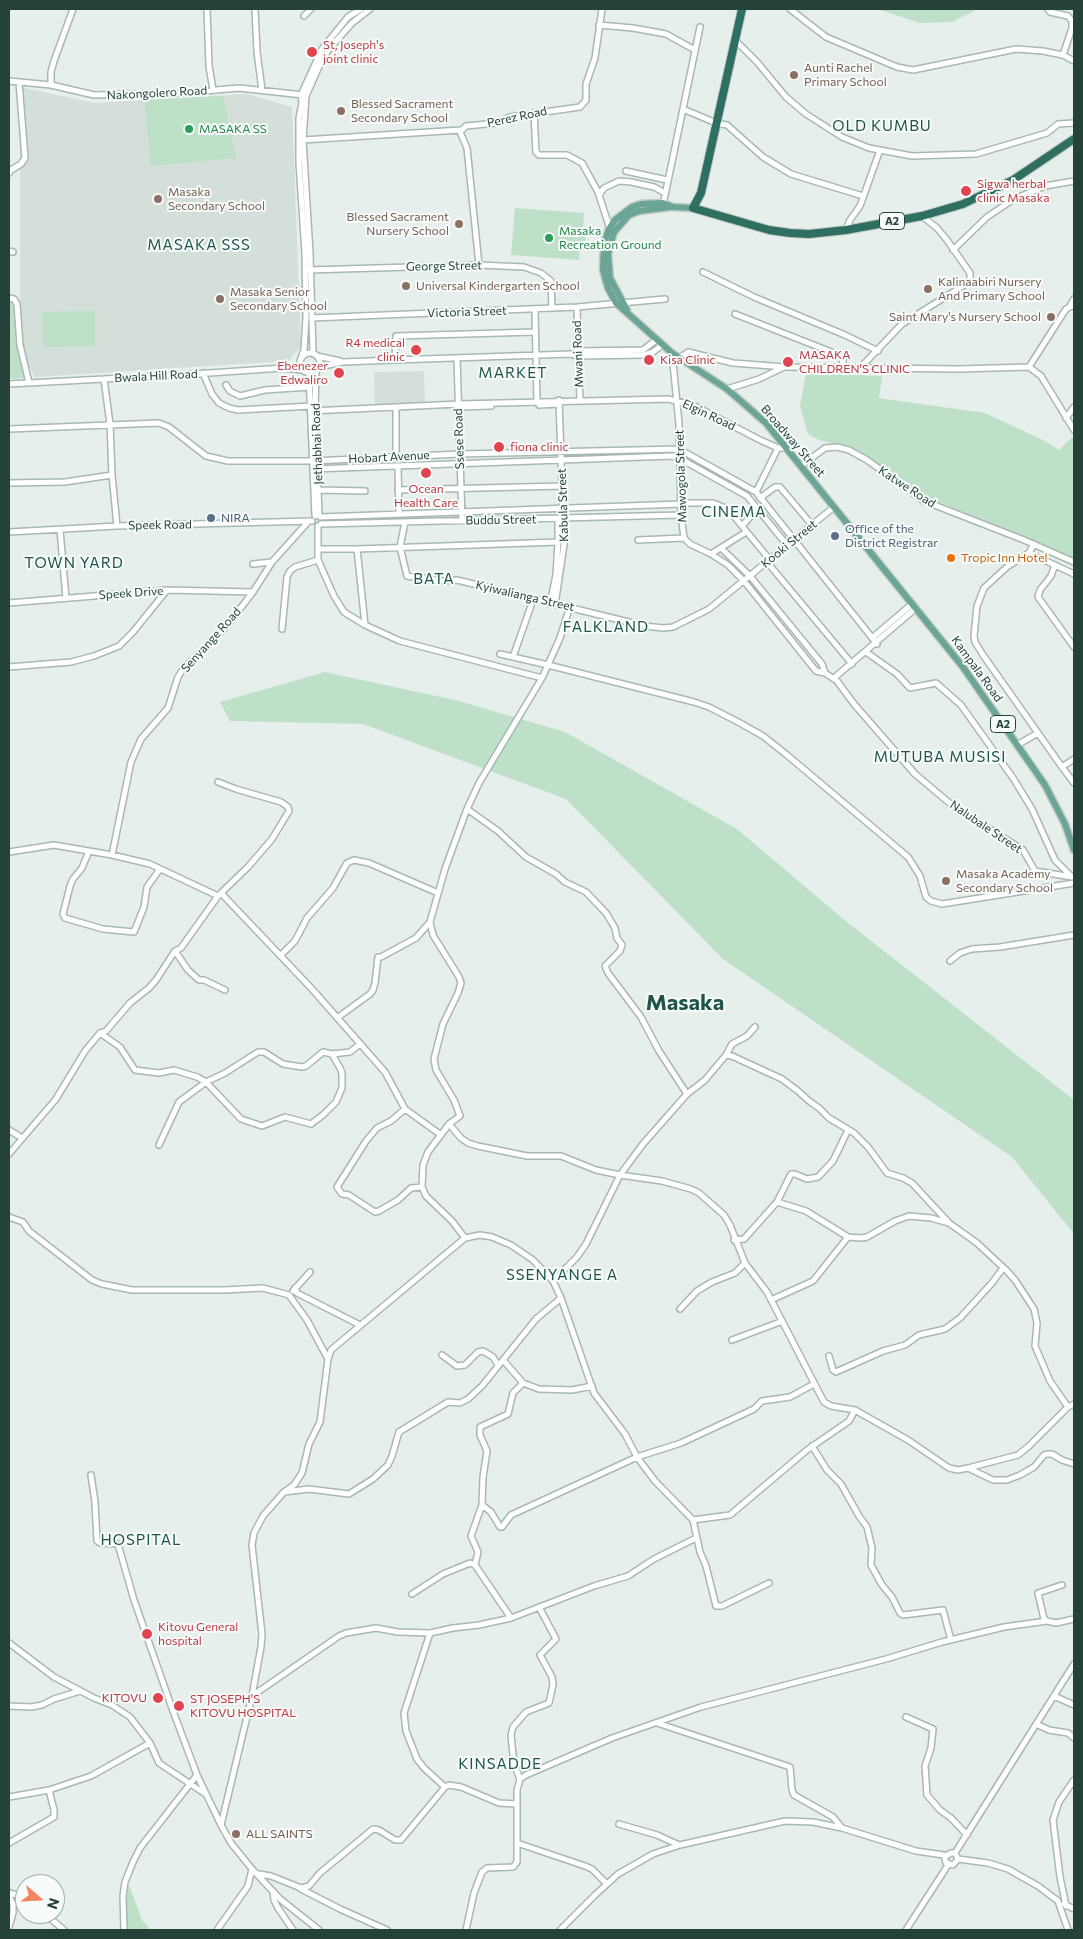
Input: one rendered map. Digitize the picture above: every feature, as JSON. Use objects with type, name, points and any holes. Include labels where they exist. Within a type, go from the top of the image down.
[{"type":"highway","points":[[693,208],[700,193],[742,9]]},
{"type":"highway","name":"A2","points":[[693,208],[769,230],[808,234],[846,230],[922,216],[963,204],[1013,180],[1074,139]]},
{"type":"highway","points":[[700,193],[703,210]]},
{"type":"main road","name":"A2","points":[[612,230],[615,220],[632,207],[640,204],[693,208]]},
{"type":"main road","name":"Broadway Street","points":[[612,230],[604,243],[606,270],[608,288],[619,303],[628,314],[672,353],[726,389],[753,410],[787,448],[914,606]]},
{"type":"main road","name":"Kampala Road","points":[[914,606],[963,666],[1045,786],[1065,824],[1074,850]]},
{"type":"street","points":[[50,85],[54,61],[73,9]]},
{"type":"street","points":[[207,9],[209,66],[213,90]]},
{"type":"street","points":[[255,9],[257,52],[262,90]]},
{"type":"street","points":[[304,16],[310,9]]},
{"type":"street","points":[[347,9],[348,17],[352,23]]},
{"type":"street","points":[[317,370],[320,362],[315,355],[299,163],[299,118],[304,95],[322,49],[348,17],[361,9]]},
{"type":"street","points":[[370,9],[352,23],[329,49],[304,95],[303,140],[308,270],[304,350],[300,360],[302,370],[309,374],[343,362],[570,354],[644,355],[653,352],[659,342]]},
{"type":"street","name":"Perez Road","points":[[303,140],[460,130],[472,125],[497,123],[510,117],[572,110],[580,107],[584,104],[587,96],[586,84],[595,58],[598,25],[602,9]]},
{"type":"street","points":[[790,9],[826,37],[843,46],[897,67],[913,70],[1016,49],[1064,56],[1074,61]]},
{"type":"street","points":[[1048,9],[1050,12],[1068,16],[1072,21],[1072,28],[1064,56]]},
{"type":"street","points":[[598,25],[633,28],[666,34],[695,50]]},
{"type":"street","points":[[663,206],[700,27]]},
{"type":"street","points":[[735,40],[757,62],[786,97],[806,114],[855,144],[912,156],[976,154],[1047,133],[1058,124],[1074,123]]},
{"type":"street","name":"Nakongolero Road","points":[[9,81],[50,85],[86,94],[108,96],[239,88],[304,95]]},
{"type":"street","points":[[9,173],[25,158],[19,82]]},
{"type":"street","points":[[683,109],[716,123],[727,125],[763,157],[791,174],[863,196]]},
{"type":"street","points":[[534,113],[536,152],[540,155],[567,154],[582,163],[599,195],[612,230]]},
{"type":"street","points":[[460,130],[467,148],[479,265]]},
{"type":"street","points":[[846,230],[850,220],[860,206],[880,150]]},
{"type":"street","points":[[626,171],[667,180]]},
{"type":"street","points":[[599,195],[604,188],[619,181],[654,187],[665,193]]},
{"type":"street","points":[[954,250],[986,217],[1014,199],[1045,186],[1074,181]]},
{"type":"street","points":[[861,368],[902,324],[970,280],[970,272],[954,250],[937,228],[922,216]]},
{"type":"street","name":"George Street","points":[[308,270],[479,265],[524,267],[541,273],[551,281],[552,308]]},
{"type":"street","points":[[703,272],[754,297],[845,334],[878,351]]},
{"type":"street","points":[[9,298],[14,299],[17,304],[20,344],[28,383]]},
{"type":"street","name":"Victoria Street","points":[[312,318],[534,310],[665,299]]},
{"type":"street","points":[[1028,367],[1066,309],[1072,306],[1074,299]]},
{"type":"street","name":"Mwani Road","points":[[577,307],[580,401]]},
{"type":"street","points":[[534,310],[537,402]]},
{"type":"street","points":[[736,314],[839,354],[843,359],[842,367]]},
{"type":"street","points":[[395,360],[396,336],[535,332]]},
{"type":"street","points":[[679,358],[688,352],[733,364],[785,367],[959,369],[1028,367],[1041,376],[1074,430]]},
{"type":"street","name":"Mawogola Street","points":[[672,353],[679,449],[681,515],[684,538],[690,544],[728,565],[744,581]]},
{"type":"street","points":[[283,368],[300,360],[307,354],[343,362]]},
{"type":"street","name":"Ssese Road","points":[[457,358],[462,521]]},
{"type":"street","points":[[726,389],[785,367]]},
{"type":"street","name":"Bwala Hill Road","points":[[9,384],[283,368],[302,370]]},
{"type":"street","name":"Jethabhai Road","points":[[312,409],[317,370]]},
{"type":"street","name":"Elgin Road","points":[[203,373],[212,394],[219,404],[238,410],[559,402]]},
{"type":"street","name":"Jethabhai Road","points":[[309,374],[315,461],[315,518]]},
{"type":"street","points":[[104,379],[110,424],[117,526]]},
{"type":"street","points":[[226,385],[230,392],[240,396],[265,390],[310,388]]},
{"type":"street","name":"Elgin Road","points":[[459,405],[676,400],[693,405],[778,448],[787,448]]},
{"type":"street","name":"Kabula Street","points":[[553,605],[564,550],[561,518],[563,508],[559,402]]},
{"type":"street","points":[[396,407],[396,457]]},
{"type":"street","points":[[1066,418],[1074,407]]},
{"type":"street","name":"Hobart Avenue","points":[[9,429],[159,423],[169,427],[206,456],[228,461],[315,461],[460,454],[679,449]]},
{"type":"street","name":"Katwe Road","points":[[801,466],[825,448],[837,447],[849,450],[867,460],[924,501],[1034,544],[1074,562]]},
{"type":"street","points":[[746,496],[754,490],[778,448]]},
{"type":"street","points":[[679,449],[754,490],[877,644]]},
{"type":"street","name":"Hobart Avenue","points":[[315,469],[665,456],[679,458]]},
{"type":"street","points":[[679,458],[746,496],[758,508],[787,545]]},
{"type":"street","points":[[398,466],[398,513]]},
{"type":"street","name":"Jethabhai Road","points":[[315,469],[318,490],[315,518]]},
{"type":"street","points":[[9,483],[65,482],[112,475]]},
{"type":"street","points":[[398,490],[562,486]]},
{"type":"street","points":[[760,498],[775,487],[780,487],[812,525]]},
{"type":"street","points":[[318,490],[365,491]]},
{"type":"street","name":"Speek Road","points":[[9,532],[398,513],[713,503],[728,509],[852,664]]},
{"type":"street","name":"Kooki Street","points":[[744,581],[834,507]]},
{"type":"street","points":[[742,526],[758,508]]},
{"type":"street","name":"Buddu Street","points":[[319,525],[681,515]]},
{"type":"street","points":[[319,525],[314,524],[315,518],[322,520],[319,525],[318,560],[334,596],[344,612],[365,625],[400,640],[542,678]]},
{"type":"street","name":"Senyange Road","points":[[112,855],[137,746],[168,708],[178,677],[183,669],[226,627],[253,592],[272,562],[315,518]]},
{"type":"street","points":[[553,605],[561,518]]},
{"type":"street","name":"Kyiwalianga Street","points":[[405,522],[400,547],[407,576],[443,581],[457,580],[553,605],[570,606],[645,626],[673,627],[701,614],[744,581]]},
{"type":"street","points":[[60,530],[66,598]]},
{"type":"street","points":[[711,554],[746,532]]},
{"type":"street","points":[[638,540],[684,538]]},
{"type":"street","points":[[319,549],[357,550],[558,542]]},
{"type":"street","points":[[1034,544],[1029,553],[1008,566],[984,588],[978,606],[975,642],[1074,783]]},
{"type":"street","name":"Nalubale Street","points":[[721,548],[750,576],[822,664],[825,673]]},
{"type":"street","points":[[357,550],[365,625]]},
{"type":"street","points":[[1029,553],[1074,574]]},
{"type":"street","points":[[282,629],[290,571],[295,567],[318,560]]},
{"type":"street","points":[[253,564],[272,562]]},
{"type":"street","points":[[1055,565],[1051,576],[1040,590],[1038,597],[1074,647]]},
{"type":"street","name":"Nalubale Street","points":[[744,581],[816,671],[834,678],[906,765],[953,806],[1023,850],[1034,871],[1073,878]]},
{"type":"street","points":[[9,667],[71,662],[94,656],[119,646],[133,632],[166,590]]},
{"type":"street","name":"Speek Drive","points":[[9,603],[166,590],[253,592]]},
{"type":"street","points":[[513,657],[533,600]]},
{"type":"street","points":[[337,1018],[370,994],[374,987],[378,957],[416,938],[430,922],[445,869],[467,809],[479,783],[542,678],[560,638],[570,606]]},
{"type":"street","points":[[872,638],[914,606]]},
{"type":"street","points":[[834,678],[877,644],[914,606]]},
{"type":"street","points":[[866,652],[897,674],[910,688],[936,683],[961,705],[1018,785],[1032,809],[1055,860],[1073,878]]},
{"type":"street","points":[[500,654],[709,707],[763,736],[908,857],[920,876],[926,897],[931,901],[942,904],[1074,883]]},
{"type":"street","points":[[1017,745],[1038,733]]},
{"type":"street","points":[[1062,767],[1074,759]]},
{"type":"street","points":[[9,1154],[56,1099],[85,1051],[100,1033],[106,1031],[130,1003],[149,988],[175,951],[181,948],[219,894],[248,867],[272,839],[289,811],[288,807],[281,802],[218,782]]},
{"type":"street","points":[[467,809],[498,831],[526,857],[556,874],[565,882],[586,892],[606,913],[622,945],[620,951],[605,966],[608,973],[641,1017],[687,1094]]},
{"type":"street","points":[[9,852],[54,845],[112,855],[144,862],[219,894],[281,955],[385,1072],[405,1109],[441,1135]]},
{"type":"street","points":[[89,851],[82,868],[70,886],[63,914],[65,918],[103,929],[134,932],[144,907],[147,887],[160,869]]},
{"type":"street","points":[[281,955],[295,941],[307,918],[328,893],[350,861],[369,863],[438,893]]},
{"type":"street","points":[[430,922],[433,935],[461,983],[443,1024],[434,1059],[436,1070],[454,1100],[460,1116],[449,1124],[428,1152],[423,1165],[422,1187],[426,1196],[446,1215],[465,1238]]},
{"type":"street","points":[[950,962],[960,953],[972,949],[1000,947],[1074,935]]},
{"type":"street","points":[[175,951],[188,970],[199,980],[204,980],[225,990]]},
{"type":"street","points":[[553,1281],[577,1257],[586,1244],[620,1175],[650,1136],[687,1094],[705,1080],[726,1055],[732,1044],[747,1036],[755,1027]]},
{"type":"street","points":[[100,1033],[116,1043],[135,1070],[159,1073],[174,1070],[206,1082],[217,1096],[243,1120],[266,1126],[287,1117],[311,1124],[336,1102],[342,1088],[342,1073],[332,1054]]},
{"type":"street","points":[[159,1145],[179,1102],[206,1082],[226,1073],[258,1052],[264,1052],[283,1064],[302,1067],[306,1066],[323,1052],[332,1054],[350,1052],[360,1044]]},
{"type":"street","points":[[726,1055],[782,1078],[798,1090],[808,1102],[860,1138],[887,1173],[912,1183],[949,1223],[977,1243],[1015,1280],[1034,1309],[1037,1322],[1036,1346],[1050,1381],[1068,1407]]},
{"type":"street","points":[[405,1109],[390,1121],[377,1128],[366,1141],[337,1187],[342,1194],[349,1195],[375,1212],[379,1212],[398,1200],[411,1188],[422,1187]]},
{"type":"street","points":[[449,1124],[461,1138],[468,1143],[478,1146],[532,1156],[561,1156],[596,1170],[662,1181],[699,1193],[724,1215],[730,1225],[734,1240],[745,1263],[767,1292],[820,1396],[830,1406],[855,1410],[908,1440],[949,1468],[958,1470],[968,1468],[1024,1452],[1068,1407],[1074,1404]]},
{"type":"street","points":[[9,1130],[22,1138]]},
{"type":"street","points":[[734,1240],[744,1239],[777,1202],[792,1173],[807,1179],[818,1177],[833,1161],[848,1130]]},
{"type":"street","points":[[777,1202],[800,1208],[848,1237],[867,1237],[895,1221],[909,1216],[931,1218],[949,1223]]},
{"type":"street","points":[[9,1217],[23,1222],[29,1231],[92,1280],[102,1284],[132,1290],[263,1288],[289,1294],[307,1320],[328,1359]]},
{"type":"street","points":[[221,1826],[252,1696],[262,1634],[252,1538],[263,1516],[284,1492],[294,1485],[302,1473],[310,1444],[320,1422],[328,1359],[332,1350],[465,1238],[480,1235],[492,1237],[511,1245],[534,1260],[553,1281],[561,1298],[592,1386],[607,1411],[625,1434],[637,1457],[655,1481],[693,1520],[696,1538],[706,1566],[716,1606],[722,1606],[769,1583]]},
{"type":"street","points":[[771,1300],[813,1281],[848,1237]]},
{"type":"street","points":[[680,1309],[697,1291],[712,1282],[735,1273],[745,1263]]},
{"type":"street","points":[[828,1356],[833,1370],[836,1372],[883,1351],[905,1344],[919,1335],[945,1329],[960,1318],[1003,1268]]},
{"type":"street","points":[[289,1294],[310,1272]]},
{"type":"street","points":[[295,1288],[297,1293],[360,1325]]},
{"type":"street","points":[[554,1303],[556,1288]]},
{"type":"street","points":[[284,1492],[309,1489],[349,1494],[379,1476],[379,1472],[388,1465],[397,1436],[403,1428],[448,1402],[464,1402],[482,1386],[524,1332],[561,1298]]},
{"type":"street","points":[[732,1340],[780,1322],[781,1319]]},
{"type":"street","points":[[442,1355],[457,1366],[465,1365],[478,1352],[483,1351],[493,1357],[498,1365]]},
{"type":"street","points":[[503,1360],[523,1383],[539,1389],[572,1390],[592,1386]]},
{"type":"street","points":[[475,1565],[478,1552],[471,1536],[482,1505],[483,1477],[488,1451],[480,1435],[480,1427],[508,1414],[513,1393],[523,1383]]},
{"type":"street","points":[[482,1505],[492,1512],[500,1527],[502,1527],[511,1515],[637,1457],[681,1443],[754,1410],[762,1401],[790,1397],[814,1384]]},
{"type":"street","points":[[693,1520],[730,1515],[812,1446],[849,1422],[855,1410]]},
{"type":"street","points":[[812,1446],[828,1470],[841,1484],[858,1516],[867,1527],[872,1548],[871,1565],[900,1613],[903,1615],[943,1610],[951,1640]]},
{"type":"street","points":[[968,1468],[993,1480],[1007,1480],[1020,1476],[1034,1467],[1047,1454],[1052,1454],[1074,1464]]},
{"type":"street","points":[[91,1475],[95,1502],[97,1541],[104,1544],[115,1543],[119,1546],[134,1600],[197,1775],[221,1826],[231,1843],[252,1869],[280,1899],[318,1930]]},
{"type":"street","points":[[252,1696],[346,1633],[376,1628],[398,1632],[430,1633],[511,1618],[594,1586],[628,1576],[654,1559],[696,1538]]},
{"type":"street","points":[[412,1594],[442,1574],[470,1563],[475,1565],[511,1618]]},
{"type":"street","points":[[1047,1621],[1044,1619],[1038,1594],[1062,1585]]},
{"type":"street","points":[[466,1930],[474,1893],[482,1872],[487,1868],[515,1866],[518,1857],[517,1790],[520,1779],[514,1764],[511,1735],[513,1727],[526,1712],[549,1703],[553,1684],[552,1677],[540,1655],[556,1639],[539,1607]]},
{"type":"street","points":[[520,1779],[551,1763],[612,1738],[701,1707],[951,1640],[1004,1628],[1047,1621],[1056,1624],[1074,1619]]},
{"type":"street","points":[[430,1633],[404,1713],[406,1731],[417,1759],[424,1768],[445,1786]]},
{"type":"street","points":[[9,1643],[54,1677],[94,1698],[112,1705],[130,1717],[150,1743],[159,1763],[206,1794]]},
{"type":"street","points":[[560,1930],[618,1874],[653,1854],[680,1845],[785,1821],[813,1822],[842,1828],[916,1851],[944,1855],[955,1853],[1074,1664]]},
{"type":"street","points":[[9,1706],[31,1707],[42,1705],[54,1698],[80,1691]]},
{"type":"street","points":[[1054,1696],[1074,1705]]},
{"type":"street","points":[[906,1717],[933,1729],[925,1766],[927,1795],[967,1835]]},
{"type":"street","points":[[656,1723],[790,1767],[794,1795],[833,1817],[842,1828]]},
{"type":"street","points":[[1036,1724],[1049,1730],[1068,1733],[1074,1738]]},
{"type":"street","points":[[9,1797],[49,1790],[91,1776],[150,1743]]},
{"type":"street","points":[[124,1930],[123,1896],[125,1882],[133,1862],[140,1848],[197,1775]]},
{"type":"street","points":[[1066,1906],[1060,1877],[1053,1820],[1059,1802],[1074,1780]]},
{"type":"street","points":[[301,1888],[309,1886],[320,1873],[372,1829],[379,1830],[395,1840],[401,1840],[445,1786],[453,1785],[499,1803],[517,1804]]},
{"type":"street","points":[[9,1843],[54,1817],[49,1790]]},
{"type":"street","points":[[619,1824],[657,1835],[680,1845]]},
{"type":"street","points":[[518,1843],[592,1869],[607,1884]]},
{"type":"street","points":[[955,1853],[958,1859]]},
{"type":"street","points":[[944,1855],[948,1865]]},
{"type":"street","points":[[958,1859],[988,1863],[1012,1871],[1038,1886],[1066,1906],[1074,1909]]},
{"type":"street","points":[[948,1865],[956,1864],[958,1859]]},
{"type":"street","points":[[906,1930],[948,1865]]},
{"type":"street","points":[[217,1930],[248,1886],[252,1869]]},
{"type":"street","points":[[257,1873],[263,1876],[271,1876],[301,1888],[340,1909],[388,1930]]},
{"type":"street","points":[[273,1891],[274,1900],[292,1930]]},
{"type":"street","points":[[9,1894],[13,1913],[9,1927]]},
{"type":"street","points":[[1058,1900],[1068,1930]]},
{"type":"shaded area","name":"Masaka Secondary School","points":[[20,87],[94,103],[247,94],[292,107],[301,346],[289,361],[35,377],[26,361],[22,346],[20,291]]},
{"type":"shaded area","points":[[424,371],[425,403],[375,405],[374,372]]},
{"type":"green space","points":[[877,9],[975,9],[952,22],[920,23]]},
{"type":"green space","name":"MASAKA SS","points":[[223,96],[236,158],[151,166],[144,100]]},
{"type":"green space","name":"Masaka Recreation Ground","points":[[515,208],[584,213],[583,230],[586,230],[585,245],[580,245],[579,260],[511,255]]},
{"type":"green space","points":[[9,299],[14,299],[17,304],[27,378],[9,379]]},
{"type":"green space","points":[[95,311],[95,346],[43,347],[42,312]]},
{"type":"green space","points":[[806,373],[882,376],[879,398],[985,413],[1045,441],[1059,450],[1072,437],[1074,441],[1074,558],[905,488],[850,447],[819,440],[808,434],[800,406]]},
{"type":"green space","points":[[325,672],[459,701],[565,732],[737,829],[842,918],[1074,1100],[1074,1234],[1012,1157],[723,959],[566,799],[363,724],[230,721],[220,702]]},
{"type":"green space","points":[[129,1885],[142,1920],[151,1930],[126,1930],[126,1900]]},
{"type":"place","name":"St, Joseph's joint clinic","points":[[312,52]]},
{"type":"place","name":"Aunti Rachel Primary School","points":[[794,75]]},
{"type":"place","name":"Blessed Sacrament Secondary School","points":[[341,111]]},
{"type":"place","name":"MASAKA SS","points":[[189,129]]},
{"type":"place","name":"Sigwa herbal clinic Masaka","points":[[966,191]]},
{"type":"place","name":"Masaka Secondary School","points":[[158,199]]},
{"type":"place","name":"Blessed Sacrament Nursery School","points":[[459,224]]},
{"type":"place","name":"Masaka Recreation Ground","points":[[549,238]]},
{"type":"place","name":"Universal Kindergarten School","points":[[406,286]]},
{"type":"place","name":"Kalinaabiri Nursery And Primary School","points":[[928,289]]},
{"type":"place","name":"Masaka Senior Secondary School","points":[[220,299]]},
{"type":"place","name":"Saint Mary's Nursery School","points":[[1051,317]]},
{"type":"place","name":"R4 medical clinic","points":[[416,350]]},
{"type":"place","name":"Kisa Clinic","points":[[649,360]]},
{"type":"place","name":"MASAKA CHILDREN'S CLINIC","points":[[788,362]]},
{"type":"place","name":"Ebenezer Edwaliro","points":[[339,373]]},
{"type":"place","name":"fiona clinic","points":[[499,447]]},
{"type":"place","name":"Ocean Health Care","points":[[426,473]]},
{"type":"place","name":"NIRA","points":[[211,518]]},
{"type":"place","name":"Office of the District Registrar","points":[[835,536]]},
{"type":"place","name":"Tropic Inn Hotel","points":[[951,558]]},
{"type":"place","name":"Masaka Academy Secondary School","points":[[946,881]]},
{"type":"place","name":"Kitovu General hospital","points":[[147,1634]]},
{"type":"place","name":"KITOVU","points":[[158,1698]]},
{"type":"place","name":"ST JOSEPH'S KITOVU HOSPITAL","points":[[179,1706]]},
{"type":"place","name":"ALL SAINTS","points":[[236,1834]]},
{"type":"district","name":"OLD KUMBU","points":[[882,126]]},
{"type":"district","name":"MASAKA SSS","points":[[199,245]]},
{"type":"district","name":"MARKET","points":[[513,373]]},
{"type":"district","name":"CINEMA","points":[[734,512]]},
{"type":"district","name":"TOWN YARD","points":[[74,563]]},
{"type":"district","name":"BATA","points":[[434,579]]},
{"type":"district","name":"FALKLAND","points":[[606,627]]},
{"type":"district","name":"MUTUBA MUSISI","points":[[940,757]]},
{"type":"district","name":"Masaka","points":[[685,1003]]},
{"type":"district","name":"SSENYANGE A","points":[[562,1275]]},
{"type":"district","name":"HOSPITAL","points":[[141,1540]]},
{"type":"district","name":"KINSADDE","points":[[500,1764]]}]
